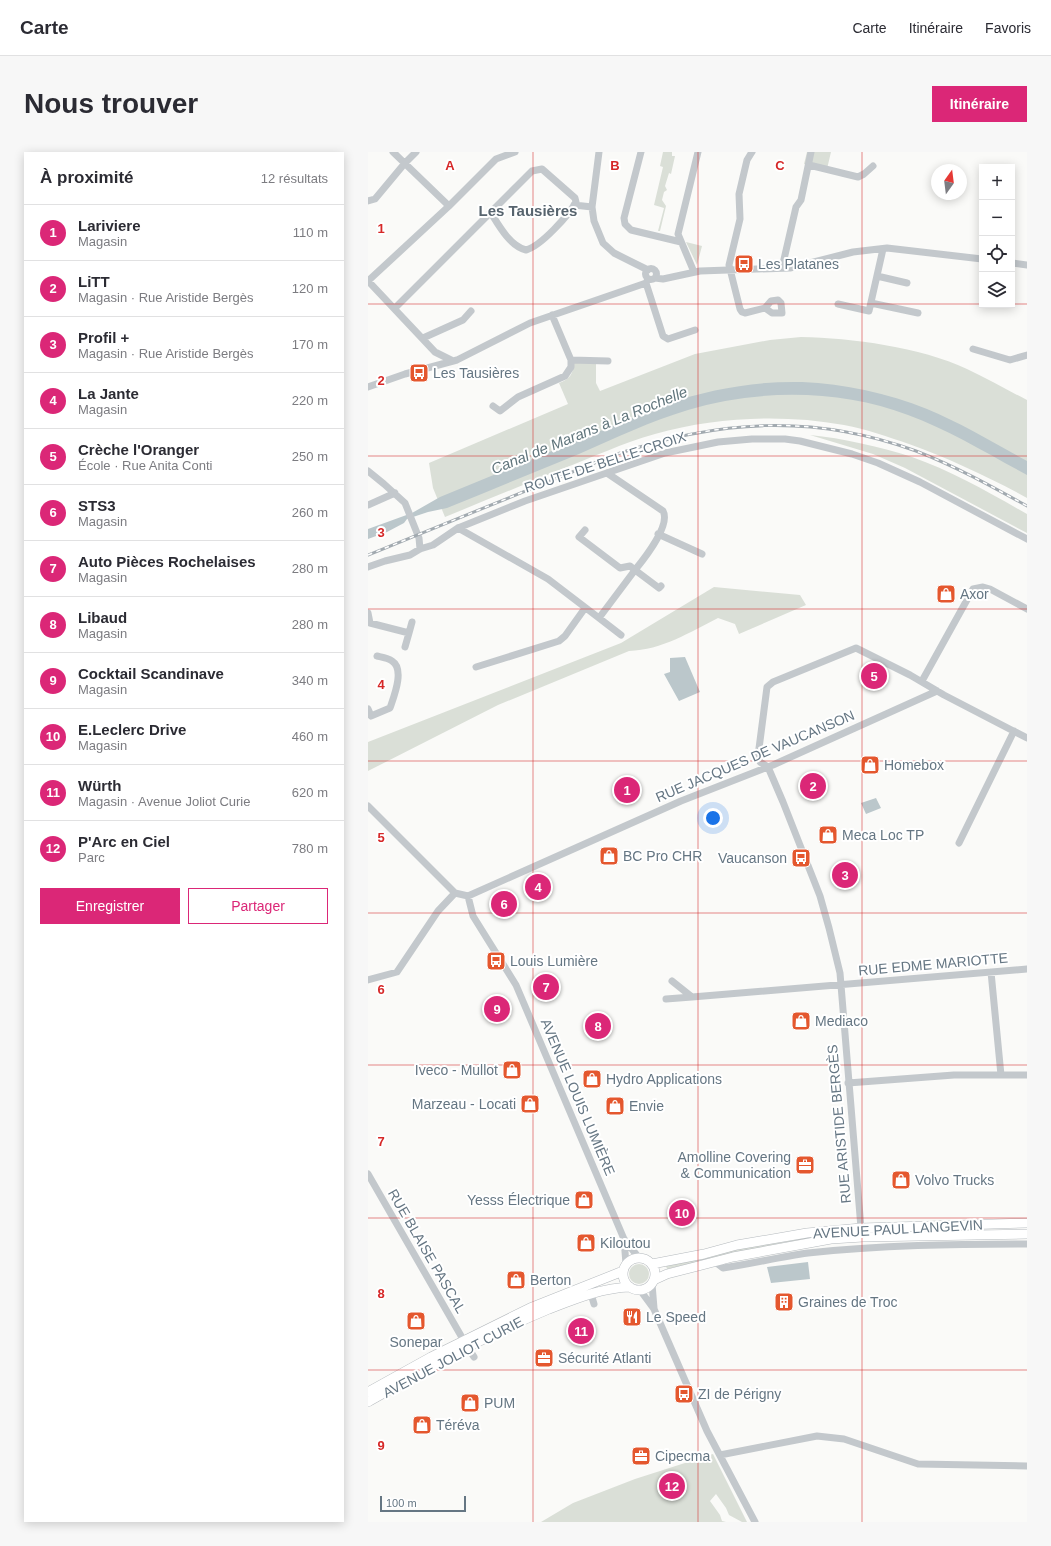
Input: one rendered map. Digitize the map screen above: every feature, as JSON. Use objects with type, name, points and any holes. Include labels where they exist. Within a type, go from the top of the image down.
[{"type":"main road","name":"AVENUE PAUL LANGEVIN","points":[[652,1264],[807,1233],[861,1228],[1027,1224]]},
{"type":"main road","name":"AVENUE PAUL LANGEVIN","points":[[653,1282],[662,1275],[714,1261],[831,1240],[863,1237],[1027,1234]]},
{"type":"main road","points":[[639,1258],[648,1260],[652,1264],[655,1271],[653,1282],[648,1287],[640,1290],[630,1287],[624,1280],[625,1268],[630,1261],[639,1258]]},
{"type":"main road","name":"AVENUE JOLIOT CURIE","points":[[368,1402],[530,1308],[625,1268]]},
{"type":"main road","name":"AVENUE JOLIOT CURIE","points":[[368,1392],[431,1357],[522,1320],[591,1294],[616,1287],[630,1287]]},
{"type":"street","points":[[393,152],[449,206]]},
{"type":"street","points":[[368,201],[374,199],[416,152]]},
{"type":"street","points":[[453,361],[435,352],[368,281],[449,206],[496,159],[515,152]]},
{"type":"street","points":[[599,152],[588,206],[603,243],[614,253],[648,270],[652,269],[651,278],[663,336],[665,338],[695,330]]},
{"type":"street","points":[[641,152],[624,218],[625,224],[631,230],[681,242]]},
{"type":"street","points":[[694,272],[678,234],[698,152]]},
{"type":"street","points":[[752,152],[748,160],[739,194],[740,219],[729,265],[742,312],[745,313],[765,308]]},
{"type":"street","points":[[782,268],[796,207],[801,200],[812,152]]},
{"type":"street","points":[[809,165],[858,177],[873,166]]},
{"type":"street","points":[[395,308],[532,171],[542,169],[575,202],[588,206]]},
{"type":"street","points":[[491,213],[511,240],[519,248],[526,250],[553,232],[575,202]]},
{"type":"street","points":[[838,304],[869,311],[883,249]]},
{"type":"street","points":[[368,387],[405,374],[453,361],[530,323],[651,278],[730,269],[790,268],[853,252],[883,249],[920,251],[979,260]]},
{"type":"street","points":[[1015,264],[1027,266]]},
{"type":"street","points":[[877,276],[907,283]]},
{"type":"street","points":[[871,303],[918,313]]},
{"type":"street","points":[[423,338],[463,320],[471,311]]},
{"type":"street","points":[[493,406],[500,411],[518,397],[565,376],[571,367],[571,360],[552,315]]},
{"type":"street","points":[[973,348],[1010,360],[1027,355]]},
{"type":"street","points":[[435,352],[439,365]]},
{"type":"street","points":[[571,360],[608,361]]},
{"type":"street","name":"ROUTE DE BELLE-CROIX","points":[[368,567],[410,555],[420,549],[433,545],[458,528],[525,501],[665,453],[718,442],[770,438],[800,441],[852,454],[898,471],[1027,539]]},
{"type":"street","points":[[368,471],[395,493],[406,506],[415,528],[420,549]]},
{"type":"street","points":[[599,618],[651,550],[665,520],[663,511],[607,473]]},
{"type":"street","points":[[383,498],[384,484]]},
{"type":"street","points":[[368,505],[395,493]]},
{"type":"street","points":[[458,528],[548,579],[621,635]]},
{"type":"street","points":[[585,530],[579,537],[620,568],[630,566],[659,588],[661,586]]},
{"type":"street","points":[[658,534],[702,554]]},
{"type":"street","points":[[1027,609],[990,589],[983,587],[974,589],[922,681],[937,691],[1027,738]]},
{"type":"street","points":[[476,667],[559,641],[565,636],[585,608]]},
{"type":"street","points":[[368,613],[370,623],[409,633]]},
{"type":"street","points":[[406,647],[412,622]]},
{"type":"street","name":"RUE ARISTIDE BERGÈS","points":[[861,1228],[840,973],[830,928],[820,896],[768,767],[760,762],[758,756],[766,691],[770,683],[856,648],[922,681]]},
{"type":"street","points":[[368,709],[371,716],[390,708],[399,676],[393,661],[376,656]]},
{"type":"street","name":"RUE JACQUES DE VAUCANSON","points":[[468,896],[681,802],[768,767],[937,691]]},
{"type":"street","points":[[959,843],[1014,731]]},
{"type":"street","points":[[368,806],[455,893],[468,896]]},
{"type":"street","points":[[368,980],[397,972],[438,912],[455,893]]},
{"type":"street","name":"AVENUE LOUIS LUMIÈRE","points":[[468,896],[473,916],[516,985],[624,1239],[639,1258]]},
{"type":"street","name":"RUE EDME MARIOTTE","points":[[666,999],[1027,969]]},
{"type":"street","points":[[991,972],[1001,1075]]},
{"type":"street","points":[[672,981],[692,996]]},
{"type":"street","points":[[848,1083],[954,1075],[1027,1075]]},
{"type":"street","name":"RUE BLAISE PASCAL","points":[[368,1174],[474,1356]]},
{"type":"street","points":[[978,1244],[979,1224]]},
{"type":"street","name":"AVENUE LOUIS LUMIÈRE","points":[[624,1239],[625,1268]]},
{"type":"street","points":[[714,1261],[723,1268],[806,1254],[859,1248],[906,1245],[1027,1244]]},
{"type":"street","points":[[653,1282],[654,1308]]},
{"type":"street","points":[[640,1290],[654,1308],[689,1390],[720,1455],[755,1522]]},
{"type":"street","points":[[591,1294],[594,1304]]},
{"type":"street","points":[[720,1455],[817,1436],[844,1439],[918,1464],[1027,1466]]},
{"type":"shaded area","points":[[663,152],[672,152],[672,156],[675,156],[671,174],[669,173],[665,186],[667,190],[664,192],[662,200],[666,206],[660,231],[658,231],[664,208],[654,205],[663,167],[660,166]]},
{"type":"shaded area","points":[[807,152],[831,152],[827,169],[804,164]]},
{"type":"shaded area","points":[[686,242],[702,246],[697,265]]},
{"type":"shaded area","points":[[801,337],[842,339],[907,349],[948,361],[967,369],[1027,400],[1027,498],[954,462],[909,444],[869,431],[844,425],[797,419],[749,419],[702,424],[655,434],[608,450],[445,517],[433,488],[429,463],[568,404],[559,383],[566,380],[570,376],[574,363],[596,363],[596,383],[600,391],[695,354],[770,340]]},
{"type":"shaded area","points":[[802,382],[866,390],[897,398],[927,409],[965,427],[1027,461],[1027,475],[938,428],[882,406],[827,396],[770,395],[714,403],[660,419],[447,508],[407,519],[404,523],[387,532],[368,539],[368,529],[412,513],[440,497],[666,404],[700,394],[733,387],[767,383]]},
{"type":"shaded area","points":[[810,435],[835,438],[875,446],[912,457],[942,469],[1027,514],[1027,533],[905,468],[873,454]]},
{"type":"shaded area","points":[[714,587],[800,595],[806,605],[739,634],[735,624],[718,618],[664,644],[641,650],[629,651],[498,705],[368,771],[368,742],[621,643]]},
{"type":"shaded area","points":[[685,657],[700,692],[679,701],[664,674],[670,672],[670,658]]},
{"type":"shaded area","points":[[876,798],[881,808],[866,814],[861,803]]},
{"type":"shaded area","points":[[810,1235],[830,1237],[782,1243],[667,1269],[666,1266],[664,1267],[664,1265],[734,1248]]},
{"type":"shaded area","points":[[808,1262],[810,1279],[771,1283],[767,1267]]},
{"type":"shaded area","points":[[639,1264],[646,1267],[649,1274],[646,1281],[639,1284],[632,1281],[629,1274],[632,1267]]},
{"type":"shaded area","points":[[713,1454],[747,1522],[742,1522],[729,1515],[716,1494],[710,1501],[720,1515],[722,1521],[726,1522],[541,1522],[573,1503],[635,1479]]},
{"type":"railway","points":[[368,555],[614,455],[652,443],[690,434],[727,428],[802,426],[839,431],[877,439],[916,451],[945,463],[1027,506]]},
{"type":"place","name":"Les Platanes","points":[[744,264]]},
{"type":"place","name":"Les Tausières","points":[[419,373]]},
{"type":"place","name":"Axor","points":[[946,594]]},
{"type":"place","name":"Crèche l'Oranger","points":[[874,676]]},
{"type":"place","name":"Homebox","points":[[870,765]]},
{"type":"place","name":"LiTT","points":[[813,786]]},
{"type":"place","name":"Lariviere","points":[[627,790]]},
{"type":"place","name":"Meca Loc TP","points":[[828,835]]},
{"type":"place","name":"BC Pro CHR","points":[[609,856]]},
{"type":"place","name":"Vaucanson","points":[[801,858]]},
{"type":"place","name":"Profil +","points":[[845,875]]},
{"type":"place","name":"La Jante","points":[[538,887]]},
{"type":"place","name":"STS3","points":[[504,904]]},
{"type":"place","name":"Louis Lumière","points":[[496,961]]},
{"type":"place","name":"Auto Pièces Rochelaises","points":[[546,987]]},
{"type":"place","name":"Cocktail Scandinave","points":[[497,1009]]},
{"type":"place","name":"Mediaco","points":[[801,1021]]},
{"type":"place","name":"Libaud","points":[[598,1026]]},
{"type":"place","name":"Iveco - Mullot","points":[[512,1070]]},
{"type":"place","name":"Hydro Applications","points":[[592,1079]]},
{"type":"place","name":"Marzeau - Locati","points":[[530,1104]]},
{"type":"place","name":"Envie","points":[[615,1106]]},
{"type":"place","name":"Amolline Covering & Communication","points":[[805,1165]]},
{"type":"place","name":"Volvo Trucks","points":[[901,1180]]},
{"type":"place","name":"Yesss Électrique","points":[[584,1200]]},
{"type":"place","name":"E.Leclerc Drive","points":[[682,1213]]},
{"type":"place","name":"Kiloutou","points":[[586,1243]]},
{"type":"place","name":"Berton","points":[[516,1280]]},
{"type":"place","name":"Graines de Troc","points":[[784,1302]]},
{"type":"place","name":"Le Speed","points":[[632,1317]]},
{"type":"place","name":"Sonepar","points":[[416,1321]]},
{"type":"place","name":"Würth","points":[[581,1331]]},
{"type":"place","name":"Sécurité Atlanti","points":[[544,1358]]},
{"type":"place","name":"ZI de Périgny","points":[[684,1394]]},
{"type":"place","name":"PUM","points":[[470,1403]]},
{"type":"place","name":"Téréva","points":[[422,1425]]},
{"type":"place","name":"Cipecma","points":[[641,1456]]},
{"type":"place","name":"P'Arc en Ciel","points":[[672,1486]]},
{"type":"district","name":"Les Tausières","points":[[528,210]]},
{"type":"water label","name":"Canal de Marans à La Rochelle","points":[[589,430]]}]
